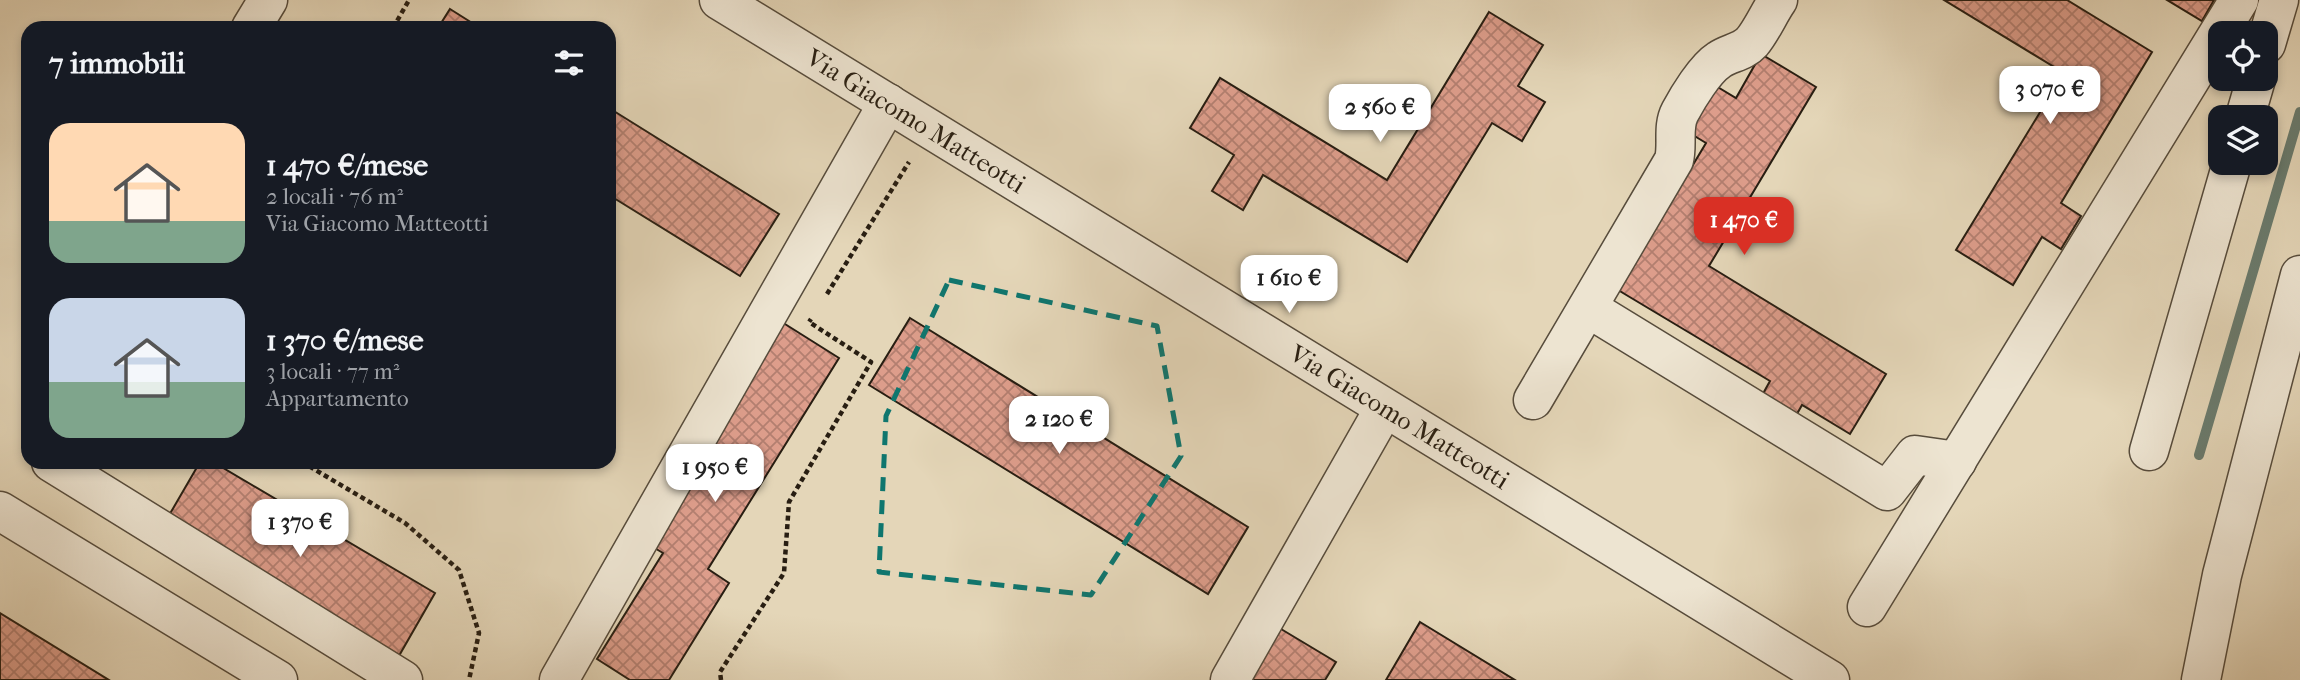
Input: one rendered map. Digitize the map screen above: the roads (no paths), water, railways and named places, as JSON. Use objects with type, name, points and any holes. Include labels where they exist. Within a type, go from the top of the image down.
[{"type":"street","points":[[255,21],[268,0]]},
{"type":"street","name":"Via Giacomo Matteotti","points":[[719,0],[1830,680]]},
{"type":"street","points":[[1533,400],[1674,160],[1677,148],[1675,127],[1679,114],[1711,66],[1720,58],[1744,49],[1752,42],[1777,0]]},
{"type":"street","points":[[1867,607],[2239,0]]},
{"type":"street","points":[[2273,21],[2279,0]]},
{"type":"street","points":[[559,680],[888,103]]},
{"type":"street","points":[[2149,451],[2229,175]]},
{"type":"street","points":[[2201,680],[2221,575],[2300,275]]},
{"type":"street","points":[[1588,308],[1887,491],[1915,455],[1957,461]]},
{"type":"street","points":[[1230,680],[1384,409]]},
{"type":"street","points":[[62,469],[403,680]]},
{"type":"street","points":[[0,511],[278,680]]},
{"type":"waterway","points":[[2199,455],[2300,112]]}]
